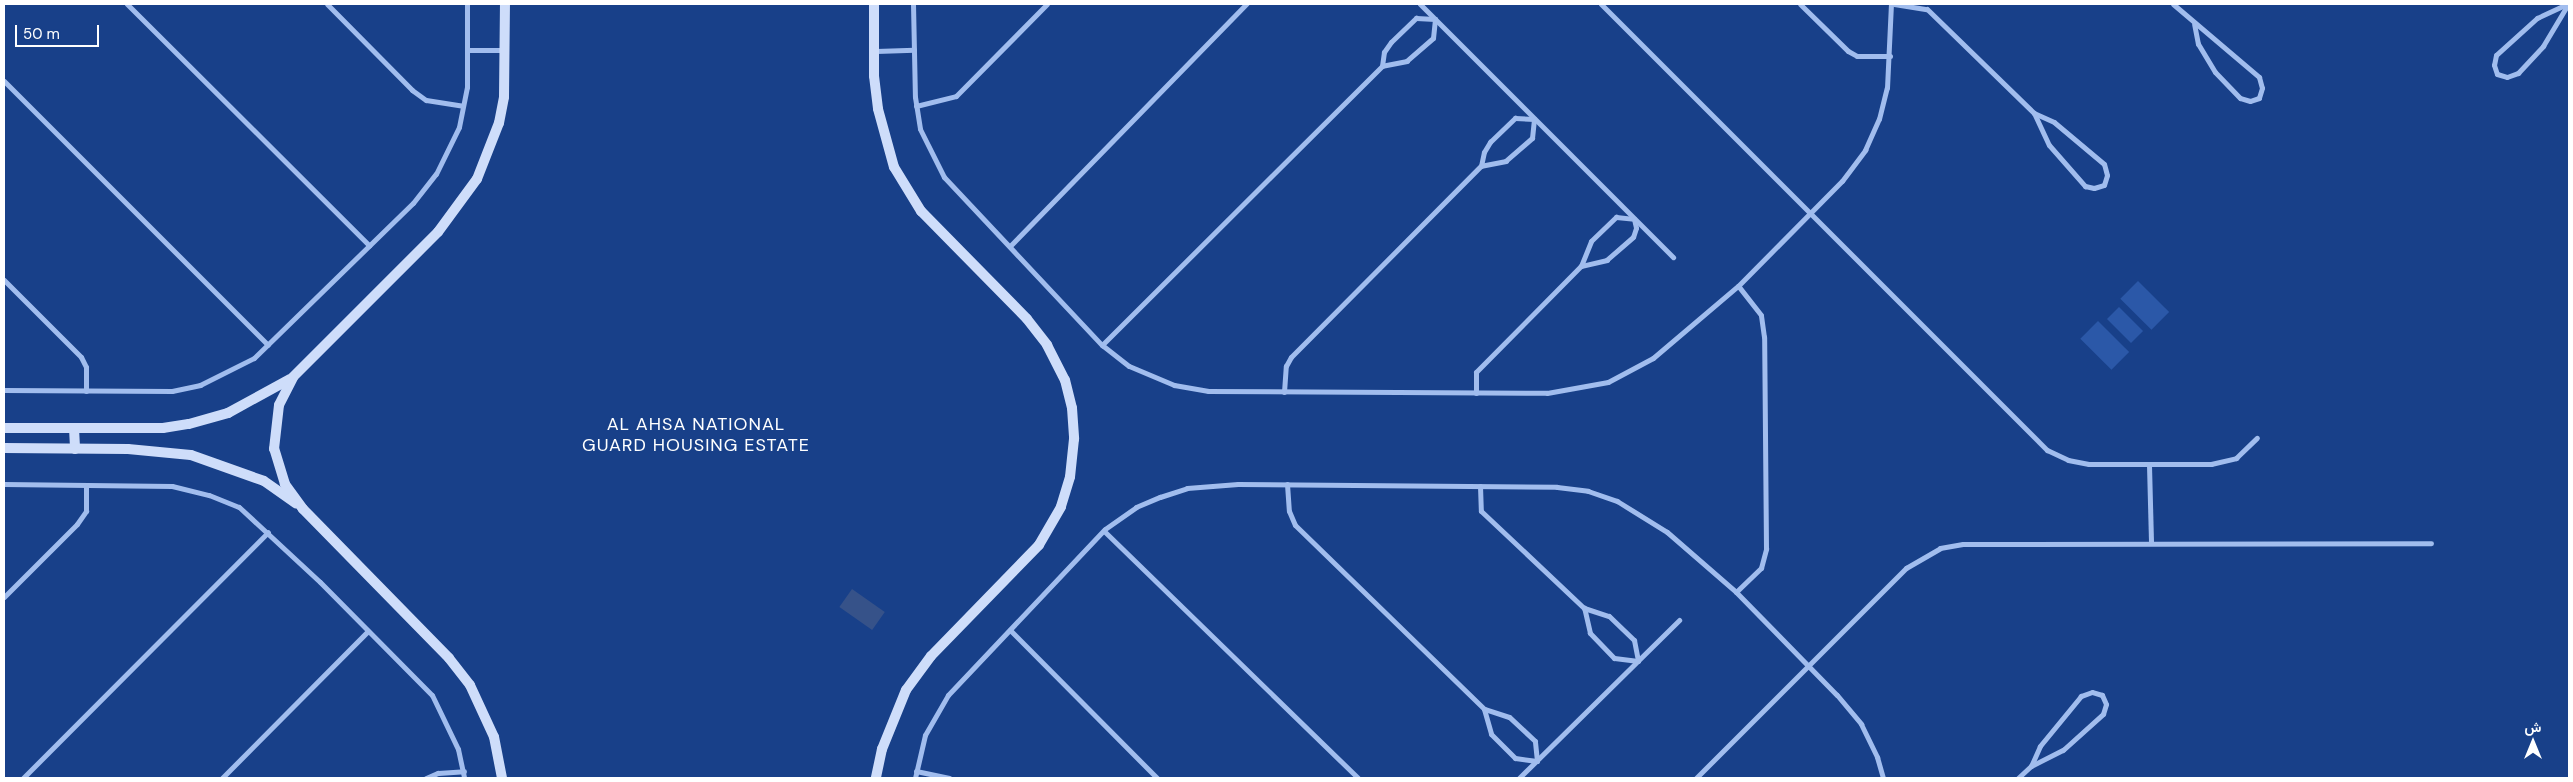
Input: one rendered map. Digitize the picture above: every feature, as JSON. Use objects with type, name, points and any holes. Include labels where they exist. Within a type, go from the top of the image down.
[{"type":"main road","points":[[4,428],[163,428],[208,420],[252,401],[293,377],[421,251],[464,199],[488,154],[499,123],[504,97],[505,4]]},
{"type":"main road","points":[[874,4],[878,110],[894,167],[921,211],[1027,319],[1047,345],[1065,380],[1072,408],[1074,439],[1070,477],[1061,507],[1039,545],[1018,571],[931,656],[906,690],[882,749],[876,778]]},
{"type":"main road","points":[[293,377],[279,405],[274,449],[285,484],[303,509],[449,658],[470,685],[494,737],[502,778]]},
{"type":"main road","points":[[74,428],[75,449]]},
{"type":"main road","points":[[4,448],[163,451],[213,460],[264,481],[303,509]]},
{"type":"street","points":[[127,4],[369,245]]},
{"type":"street","points":[[327,4],[412,90],[426,100],[463,106]]},
{"type":"street","points":[[4,390],[157,392],[200,385],[229,373],[268,345],[413,203],[436,174],[459,127],[467,88],[467,4]]},
{"type":"street","points":[[913,4],[916,106],[920,129],[944,177],[1102,345],[1129,366],[1174,385],[1208,391],[1547,393],[1608,382],[1653,358],[1738,286],[1842,181],[1865,150],[1879,120],[1887,88],[1892,4],[1927,9],[2034,113],[2054,122],[2104,164],[2107,175],[2104,185],[2094,188],[2085,186],[2049,145],[2034,113]]},
{"type":"street","points":[[916,106],[956,96],[1047,4]]},
{"type":"street","points":[[1010,246],[1246,4]]},
{"type":"street","points":[[1420,4],[1673,257]]},
{"type":"street","points":[[1601,4],[2047,450],[2068,460],[2089,464],[2223,463],[2236,458],[2258,438]]},
{"type":"street","points":[[1800,4],[1848,51],[1857,56],[1890,56]]},
{"type":"street","points":[[2173,4],[2194,24],[2259,77],[2262,88],[2259,98],[2250,101],[2240,98],[2215,72],[2198,44],[2194,24]]},
{"type":"street","points":[[2568,4],[2543,46],[2518,73],[2508,77],[2498,74],[2494,65],[2496,55],[2537,18],[2568,4]]},
{"type":"street","points":[[1382,66],[1384,52],[1391,42],[1416,18],[1435,18]]},
{"type":"street","points":[[1102,345],[1382,66],[1407,61],[1433,38],[1435,18]]},
{"type":"street","points":[[467,50],[505,50]]},
{"type":"street","points":[[876,51],[914,50]]},
{"type":"street","points":[[4,80],[268,345]]},
{"type":"street","points":[[1284,392],[1286,366],[1291,357],[1481,166],[1484,152],[1490,142],[1515,118],[1534,119]]},
{"type":"street","points":[[1481,166],[1506,161],[1532,138],[1534,119]]},
{"type":"street","points":[[1476,393],[1476,372],[1581,266],[1591,241],[1616,218],[1634,219]]},
{"type":"street","points":[[1581,266],[1607,260],[1633,237],[1636,228],[1634,219]]},
{"type":"street","points":[[4,280],[81,357],[86,366],[86,392]]},
{"type":"street","points":[[1736,592],[1761,568],[1766,549],[1764,337],[1761,315],[1738,286]]},
{"type":"street","points":[[2149,465],[2151,543]]},
{"type":"street","points":[[4,484],[172,486],[209,495],[239,507],[268,532],[432,695],[445,718],[464,771],[464,778]]},
{"type":"street","points":[[1287,484],[1289,511],[1295,526],[1484,709],[1509,717],[1535,741],[1537,761]]},
{"type":"street","points":[[915,778],[925,735],[937,710],[1104,531],[1136,507],[1187,488],[1287,484],[1557,487],[1588,491],[1617,501],[1667,532],[1736,592],[1861,724],[1877,757],[1883,778]]},
{"type":"street","points":[[4,598],[77,524],[86,511],[86,485]]},
{"type":"street","points":[[1480,486],[1481,512],[1584,608],[1609,616],[1634,640],[1638,661]]},
{"type":"street","points":[[1104,531],[1358,778]]},
{"type":"street","points":[[23,778],[268,532]]},
{"type":"street","points":[[1696,778],[1906,568],[1940,548],[1963,544],[2430,543]]},
{"type":"street","points":[[1584,608],[1590,633],[1614,658],[1638,661]]},
{"type":"street","points":[[1519,778],[1679,620]]},
{"type":"street","points":[[1010,630],[1157,778]]},
{"type":"street","points":[[222,778],[368,631]]},
{"type":"street","points":[[2018,778],[2031,766],[2063,750],[2103,714],[2106,704],[2102,695],[2092,692],[2081,696],[2057,722],[2031,766]]},
{"type":"street","points":[[1484,709],[1491,734],[1515,758],[1537,761]]},
{"type":"street","points":[[426,778],[438,773],[464,771]]},
{"type":"street","points":[[916,771],[949,778]]},
{"type":"shaded area","points":[[2138,281],[2169,312],[2151,330],[2120,299]]},
{"type":"shaded area","points":[[2119,307],[2143,331],[2131,343],[2107,319]]},
{"type":"shaded area","points":[[2098,321],[2129,352],[2111,370],[2080,339]]},
{"type":"shaded area","points":[[852,589],[885,612],[872,630],[839,607]]},
{"type":"district","name":"AL AHSA NATIONAL GUARD HOUSING ESTATE","points":[[696,435]]}]
